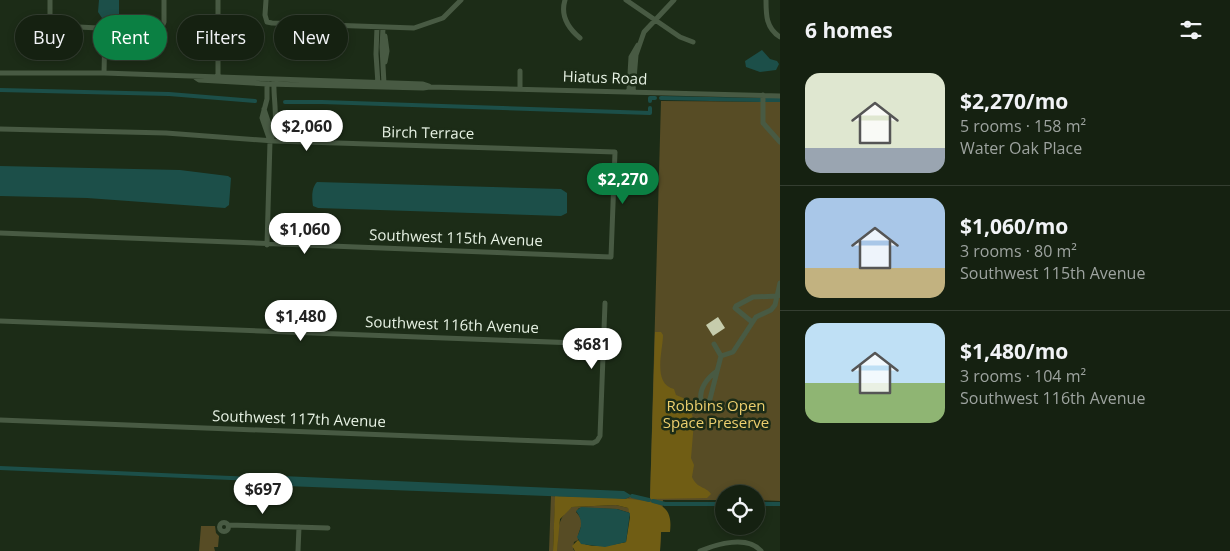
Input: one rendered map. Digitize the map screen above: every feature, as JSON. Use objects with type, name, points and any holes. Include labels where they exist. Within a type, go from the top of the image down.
[{"type":"street","points":[[50,0],[50,16],[53,24],[93,28]]},
{"type":"street","points":[[164,0],[164,15]]},
{"type":"street","points":[[218,0],[218,79]]},
{"type":"street","points":[[266,0],[265,15],[267,22],[380,28],[414,28],[428,25],[443,18],[461,0]]},
{"type":"street","points":[[565,0],[563,7],[565,19],[570,30],[580,38]]},
{"type":"street","points":[[626,0],[680,37],[693,42]]},
{"type":"street","points":[[631,91],[639,45],[644,32],[674,0]]},
{"type":"street","points":[[766,0],[766,16],[769,26],[780,37]]},
{"type":"street","points":[[380,28],[381,85]]},
{"type":"street","points":[[380,28],[384,68],[381,85]]},
{"type":"street","points":[[631,91],[631,57],[639,45]]},
{"type":"street","points":[[104,60],[104,74]]},
{"type":"street","points":[[520,70],[520,88]]},
{"type":"street","name":"Hiatus Road","points":[[0,73],[104,74],[267,82],[780,96]]},
{"type":"street","points":[[267,82],[262,118],[269,138]]},
{"type":"street","points":[[269,138],[276,122],[273,99],[274,82]]},
{"type":"street","points":[[763,95],[763,123],[780,142]]},
{"type":"street","points":[[264,108],[269,124],[267,245]]},
{"type":"street","points":[[269,124],[276,122]]},
{"type":"street","name":"Birch Terrace","points":[[0,129],[166,133],[615,152],[611,257]]},
{"type":"street","name":"Southwest 115th Avenue","points":[[0,233],[108,236],[267,245],[611,257]]},
{"type":"street","points":[[721,356],[733,352],[756,317],[771,310],[778,296],[780,283]]},
{"type":"street","points":[[752,322],[737,311],[736,306],[753,297],[778,296]]},
{"type":"street","points":[[603,344],[605,303]]},
{"type":"street","name":"Southwest 116th Avenue","points":[[0,321],[603,344]]},
{"type":"street","name":"Southwest 117th Avenue","points":[[0,420],[593,443],[600,436],[603,344]]},
{"type":"street","points":[[714,344],[721,356],[717,371],[709,401],[702,403],[701,398],[705,382],[717,371]]},
{"type":"street","points":[[228,525],[328,528]]},
{"type":"street","points":[[298,551],[299,527]]},
{"type":"street","points":[[700,551],[722,544],[741,543],[751,543],[761,551]]},
{"type":"green space","name":"Robbins Open Space Preserve","points":[[661,101],[780,102],[780,501],[765,500],[765,485],[715,485],[715,500],[663,500],[660,551],[640,511],[626,504],[555,505],[553,551],[549,551],[551,496],[625,499],[632,496],[650,499]]},
{"type":"green space","points":[[616,505],[628,508],[630,513],[617,509],[579,508],[576,512],[582,523],[578,540],[574,542],[573,549],[575,551],[557,551],[560,521],[572,507]]},
{"type":"green space","points":[[201,526],[215,526],[216,533],[219,536],[218,547],[214,547],[215,551],[199,551]]},
{"type":"shaded area","points":[[655,332],[661,332],[663,335],[660,366],[663,381],[667,386],[674,389],[676,395],[688,400],[694,422],[691,458],[694,465],[692,477],[696,484],[711,494],[707,498],[650,499]]},
{"type":"shaded area","points":[[555,496],[629,499],[655,503],[668,512],[670,532],[661,532],[660,551],[575,551],[572,546],[578,540],[594,546],[626,542],[630,517],[628,508],[616,505],[572,507],[560,519],[557,551],[553,551]]},
{"type":"water","points":[[99,0],[119,0],[119,15],[100,15],[98,12]]},
{"type":"water","points":[[762,50],[770,59],[777,61],[779,64],[776,70],[760,72],[746,67],[745,61]]},
{"type":"water","points":[[0,166],[180,170],[228,176],[231,178],[229,205],[225,208],[87,198],[0,196]]},
{"type":"water","points":[[317,182],[561,189],[567,193],[567,213],[561,216],[318,208],[313,206],[312,200],[313,190]]},
{"type":"water","points":[[259,475],[624,491],[632,496],[625,499],[259,485],[254,479]]},
{"type":"water","points":[[581,507],[617,509],[630,513],[626,542],[605,547],[581,544],[577,537],[581,521],[576,511]]},
{"type":"building","points":[[718,317],[725,328],[713,336],[706,325]]},
{"type":"waterway","points":[[0,90],[169,94],[255,101]]},
{"type":"waterway","points":[[650,101],[650,98],[655,98]]},
{"type":"waterway","points":[[661,98],[761,100]]},
{"type":"waterway","points":[[766,100],[780,100]]},
{"type":"waterway","points":[[285,102],[650,113],[650,108]]},
{"type":"waterway","points":[[0,468],[254,479]]},
{"type":"waterway","points":[[632,496],[649,500]]},
{"type":"waterway","points":[[653,501],[665,504],[715,504]]},
{"type":"waterway","points":[[765,504],[780,504]]}]
